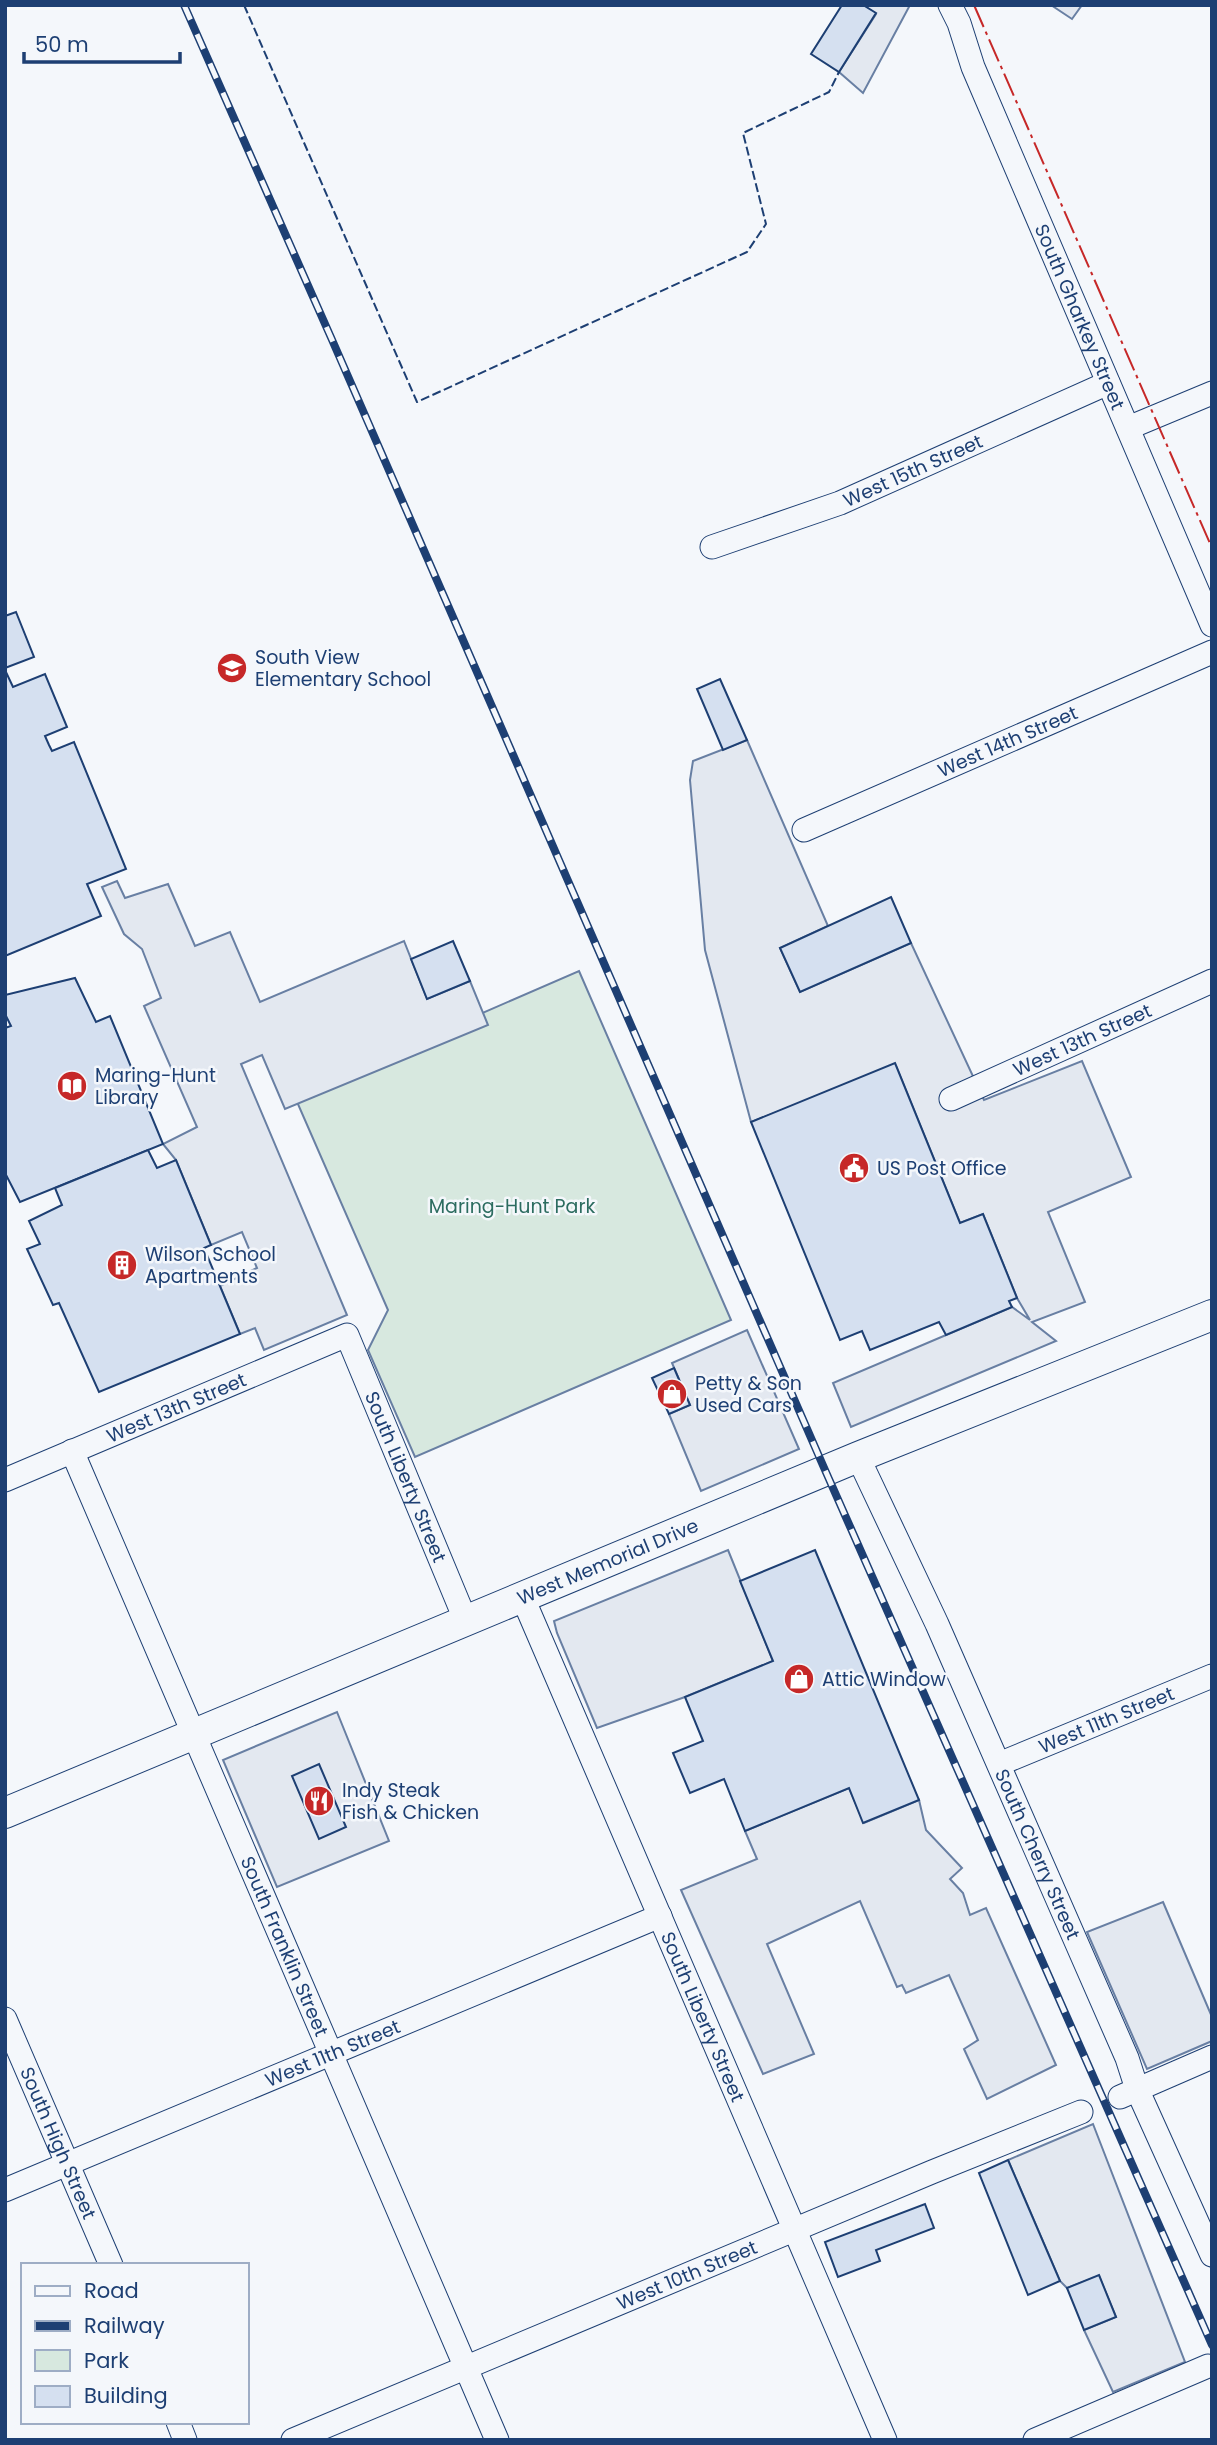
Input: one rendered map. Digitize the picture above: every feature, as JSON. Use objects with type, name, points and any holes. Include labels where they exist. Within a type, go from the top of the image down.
[{"type":"main road","name":"West Memorial Drive","points":[[5,1813],[465,1619],[1212,1315]]},
{"type":"street","name":"South Gharkey Street","points":[[958,11],[973,67],[1212,625]]},
{"type":"street","name":"West 15th Street","points":[[712,547],[840,503],[1108,383]]},
{"type":"street","points":[[1128,428],[1212,393]]},
{"type":"street","name":"West 14th Street","points":[[804,831],[1212,652]]},
{"type":"street","name":"West 13th Street","points":[[951,1099],[1212,981]]},
{"type":"street","name":"West 13th Street","points":[[5,1480],[347,1335]]},
{"type":"street","name":"South Liberty Street","points":[[347,1335],[465,1619]]},
{"type":"street","name":"South Franklin Street","points":[[72,1451],[497,2440]]},
{"type":"street","name":"South Cherry Street","points":[[858,1457],[932,1613],[1127,2058],[1129,2093],[1212,2255]]},
{"type":"street","name":"South Liberty Street","points":[[522,1596],[885,2440]]},
{"type":"street","name":"West 11th Street","points":[[999,1764],[1212,1676]]},
{"type":"street","name":"West 11th Street","points":[[5,2190],[660,1916]]},
{"type":"street","name":"South High Street","points":[[5,2019],[110,2263]]},
{"type":"street","points":[[1129,2093],[1212,2057]]},
{"type":"street","name":"West 10th Street","points":[[293,2440],[1081,2112]]},
{"type":"street","points":[[1035,2440],[1208,2366]]},
{"type":"street","points":[[178,2424],[185,2440]]},
{"type":"green space","name":"Maring-Hunt Park","points":[[579,971],[731,1320],[415,1457],[368,1350],[388,1310],[294,1095]]},
{"type":"shaded area","points":[[863,5],[910,5],[863,93],[839,72],[876,14]]},
{"type":"shaded area","points":[[1051,5],[1082,5],[1072,19]]},
{"type":"shaded area","points":[[747,740],[828,926],[780,948],[800,992],[911,943],[984,1100],[1082,1061],[1131,1177],[1048,1212],[1085,1302],[1032,1322],[1056,1341],[851,1427],[833,1383],[1012,1307],[1030,1320],[1017,1298],[983,1214],[960,1223],[896,1066],[751,1122],[705,950],[690,780],[693,761]]},
{"type":"shaded area","points":[[117,881],[125,898],[168,884],[195,946],[230,932],[260,1002],[404,941],[427,999],[470,981],[488,1025],[285,1109],[262,1055],[241,1064],[347,1315],[264,1350],[255,1328],[240,1334],[220,1286],[257,1268],[242,1232],[211,1245],[176,1160],[163,1144],[197,1127],[144,1006],[161,998],[142,949],[124,934],[102,887]]},
{"type":"shaded area","points":[[747,1330],[799,1449],[701,1491],[669,1414],[690,1405],[672,1363]]},
{"type":"shaded area","points":[[728,1550],[773,1661],[685,1697],[597,1728],[554,1621]]},
{"type":"shaded area","points":[[337,1712],[389,1841],[277,1887],[223,1760]]},
{"type":"shaded area","points":[[849,1788],[864,1823],[919,1800],[926,1830],[962,1868],[950,1879],[963,1893],[970,1915],[986,1908],[1056,2065],[987,2099],[964,2049],[978,2040],[949,1975],[906,1993],[902,1985],[897,1987],[860,1901],[767,1944],[814,2054],[763,2074],[681,1890],[757,1859],[745,1831]]},
{"type":"shaded area","points":[[1163,1902],[1212,2017],[1212,2041],[1147,2069],[1087,1932]]},
{"type":"shaded area","points":[[1093,2124],[1185,2362],[1113,2392],[1084,2330],[1116,2317],[1099,2276],[1067,2288],[1060,2281],[1008,2160]]},
{"type":"building","points":[[842,5],[863,5],[876,13],[839,72],[811,54]]},
{"type":"building","points":[[16,612],[34,657],[5,668],[5,616]]},
{"type":"building","points":[[5,670],[13,687],[45,674],[67,727],[45,736],[52,751],[74,742],[126,869],[87,884],[101,916],[5,956]]},
{"type":"building","points":[[720,679],[747,740],[723,750],[697,689]]},
{"type":"building","points":[[891,897],[911,943],[800,992],[780,948]]},
{"type":"building","points":[[453,941],[470,981],[427,999],[411,959]]},
{"type":"building","name":"Maring-Hunt Library","points":[[75,978],[96,1022],[110,1016],[163,1144],[20,1202],[5,1173],[5,1028],[11,1026],[5,1014],[5,995]]},
{"type":"building","name":"US Post Office","points":[[895,1063],[960,1223],[983,1214],[1017,1298],[1009,1301],[1012,1307],[946,1335],[939,1322],[870,1350],[862,1331],[840,1340],[751,1122]]},
{"type":"building","name":"Wilson School Apartments","points":[[148,1150],[157,1168],[176,1160],[211,1245],[204,1248],[240,1334],[99,1392],[59,1303],[53,1305],[27,1249],[40,1244],[29,1221],[62,1205],[55,1188]]},
{"type":"building","name":"Petty & Son Used Cars","points":[[674,1368],[690,1405],[669,1414],[652,1378]]},
{"type":"building","name":"Attic Window","points":[[815,1550],[919,1800],[863,1823],[849,1788],[745,1831],[724,1779],[690,1793],[673,1753],[703,1741],[685,1697],[773,1661],[740,1581]]},
{"type":"building","name":"Indy Steak Fish & Chicken","points":[[319,1764],[346,1827],[319,1839],[292,1776]]},
{"type":"building","points":[[1008,2160],[1060,2281],[1028,2295],[979,2173]]},
{"type":"building","points":[[925,2204],[934,2228],[876,2250],[880,2261],[838,2277],[825,2242]]},
{"type":"building","points":[[1099,2275],[1116,2317],[1084,2330],[1067,2288]]},
{"type":"railway","points":[[184,5],[825,1470],[1212,2345]]},
{"type":"fence","points":[[244,5],[417,402],[747,252],[766,224],[743,133],[829,92],[839,72]]},
{"type":"power","points":[[974,5],[1212,548]]},
{"type":"place","name":"South View Elementary School","points":[[232,668]]},
{"type":"place","name":"Maring-Hunt Library","points":[[72,1086]]},
{"type":"place","name":"US Post Office","points":[[854,1168]]},
{"type":"place","name":"Wilson School Apartments","points":[[122,1265]]},
{"type":"place","name":"Petty & Son Used Cars","points":[[672,1394]]},
{"type":"place","name":"Attic Window","points":[[799,1679]]},
{"type":"place","name":"Indy Steak Fish & Chicken","points":[[319,1801]]}]
